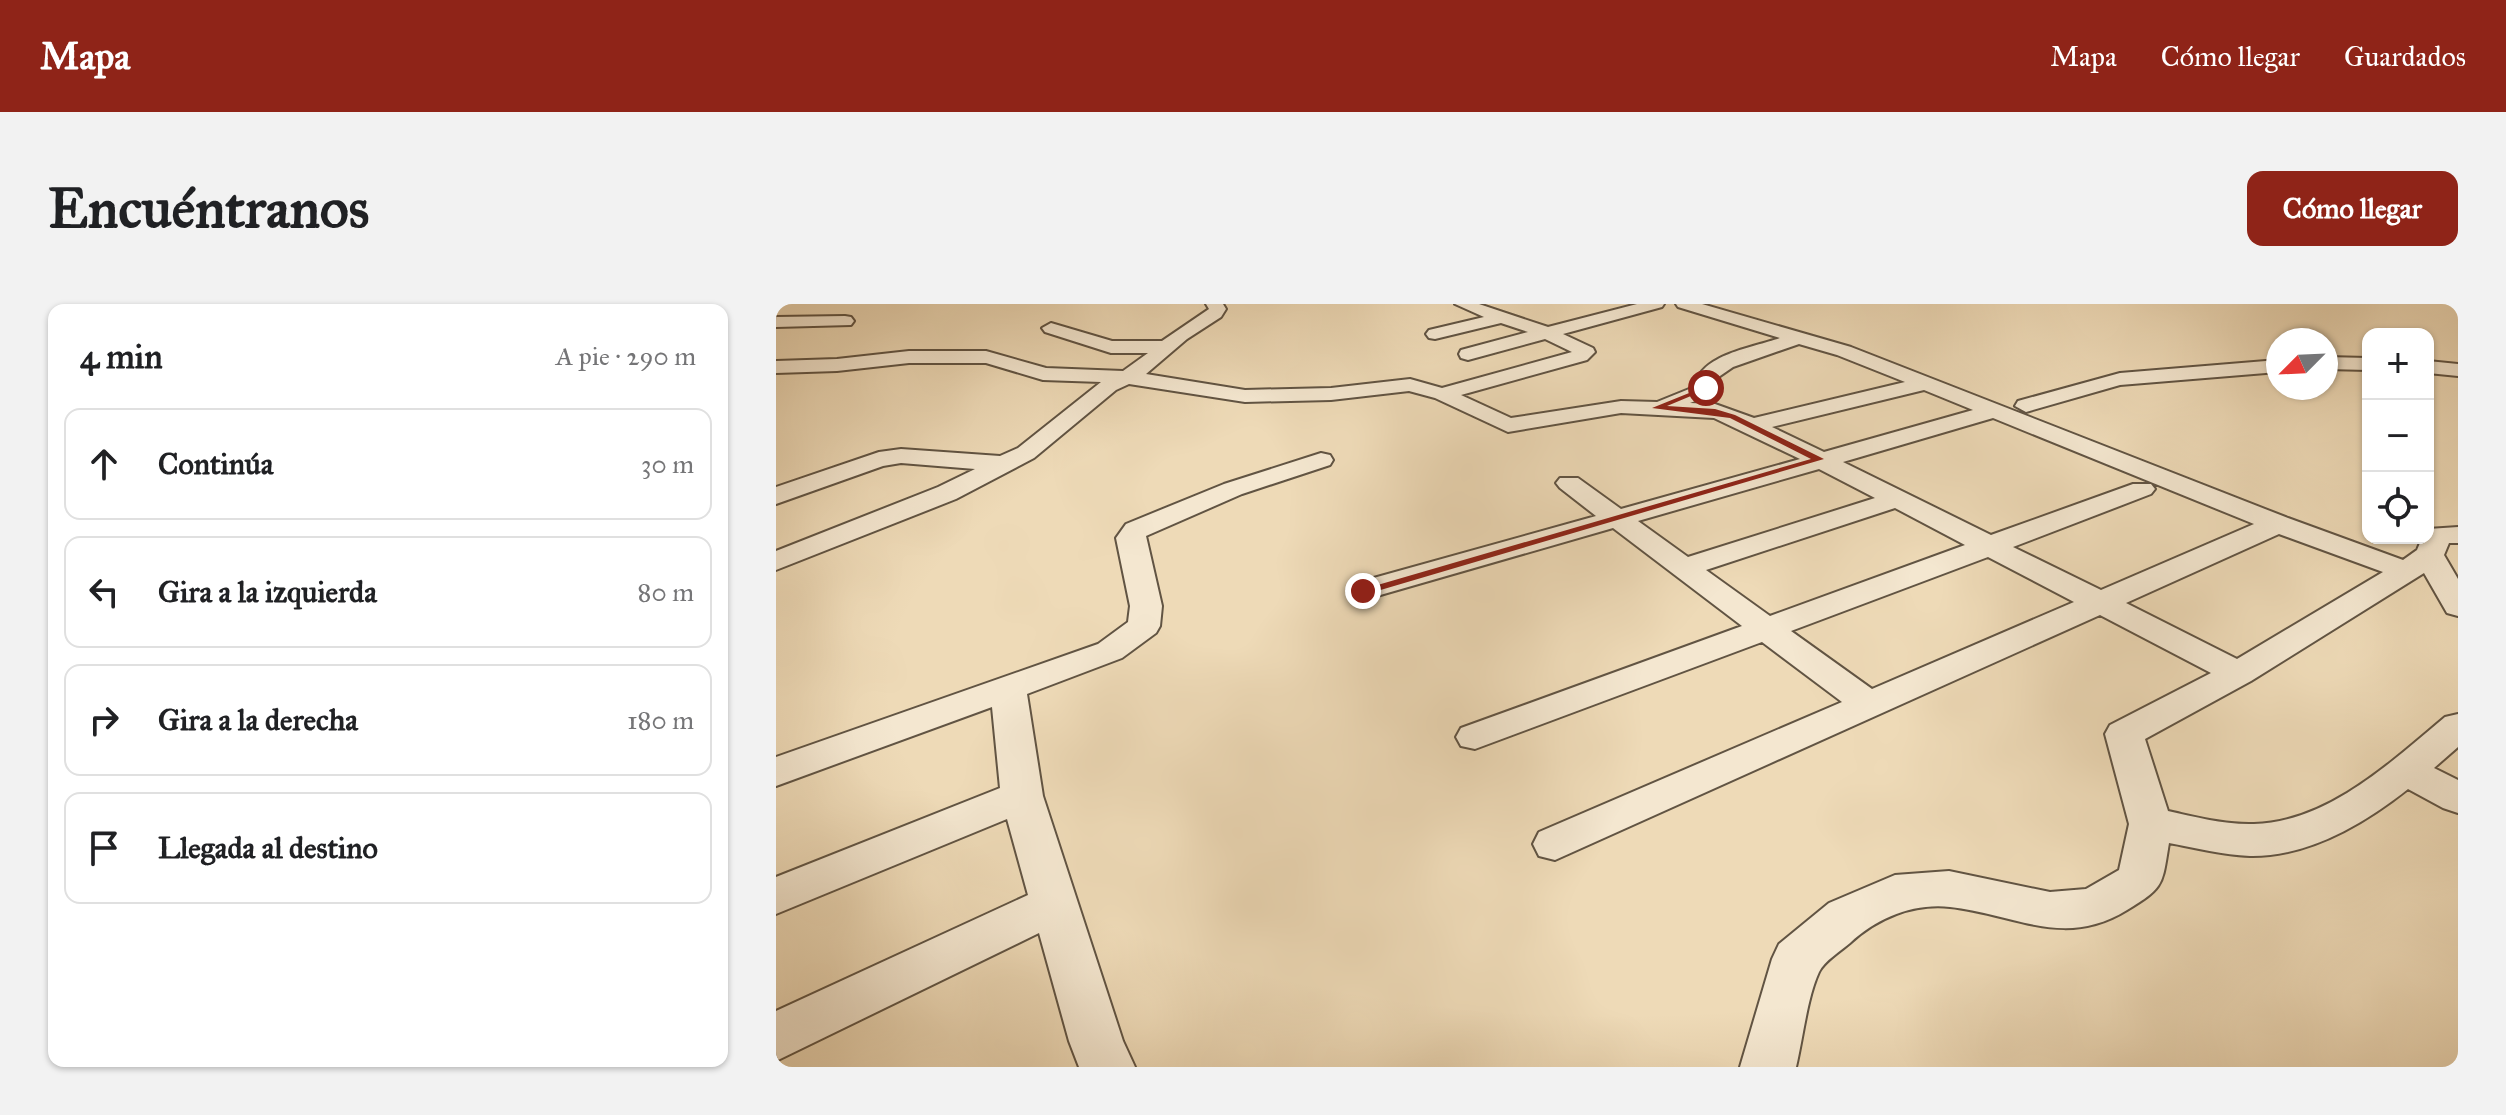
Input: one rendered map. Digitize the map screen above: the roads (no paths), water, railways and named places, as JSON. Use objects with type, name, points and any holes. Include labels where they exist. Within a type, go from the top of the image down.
[{"type":"street","points":[[776,561],[947,493],[1026,453],[1109,386],[1215,313],[1218,309],[1214,304]]},
{"type":"street","points":[[1442,394],[1586,352],[1547,333],[1463,304]]},
{"type":"street","points":[[1468,354],[1656,304]]},
{"type":"street","points":[[1684,304],[1844,351],[2278,524],[2418,563],[2458,606]]},
{"type":"street","points":[[1724,316],[1752,308]]},
{"type":"street","points":[[1435,334],[1531,311]]},
{"type":"street","points":[[776,322],[845,321]]},
{"type":"street","points":[[1051,328],[1111,347],[1166,347]]},
{"type":"street","points":[[1656,408],[1704,391],[1707,375],[1726,363],[1800,337]]},
{"type":"street","points":[[776,367],[837,365],[909,357],[986,357],[1025,366],[1043,374],[1126,377],[1245,396],[1338,393],[1405,385],[1442,394],[1508,425],[1521,425],[1593,409],[1715,411],[1819,459],[2238,673]]},
{"type":"street","points":[[2338,363],[2362,364]]},
{"type":"street","points":[[2026,406],[2120,379],[2266,367]]},
{"type":"street","points":[[2434,368],[2458,370]]},
{"type":"street","points":[[1751,425],[1924,384]]},
{"type":"street","points":[[1363,591],[1994,411]]},
{"type":"street","points":[[776,496],[879,459],[901,456],[1003,464]]},
{"type":"street","points":[[776,772],[1110,651],[1141,630],[1147,612],[1130,538],[1136,530],[1233,489],[1321,460]]},
{"type":"street","points":[[1569,483],[1868,704]]},
{"type":"street","points":[[1475,737],[2142,489]]},
{"type":"street","points":[[1683,568],[1898,499]]},
{"type":"street","points":[[1555,844],[2278,524]]},
{"type":"street","points":[[1768,1067],[1797,959],[1846,917],[1895,893],[1949,889],[2050,911],[2094,907],[2140,880],[2151,824],[2124,734],[2238,673],[2418,563],[2438,535],[2458,535]]},
{"type":"street","points":[[1008,690],[1022,796],[1096,1041],[1107,1067]]},
{"type":"street","points":[[2151,824],[2253,840],[2293,837],[2337,816],[2406,770],[2458,726]]},
{"type":"street","points":[[2406,770],[2458,798]]},
{"type":"street","points":[[776,896],[1022,796]]},
{"type":"street","points":[[776,1037],[1054,904]]}]
